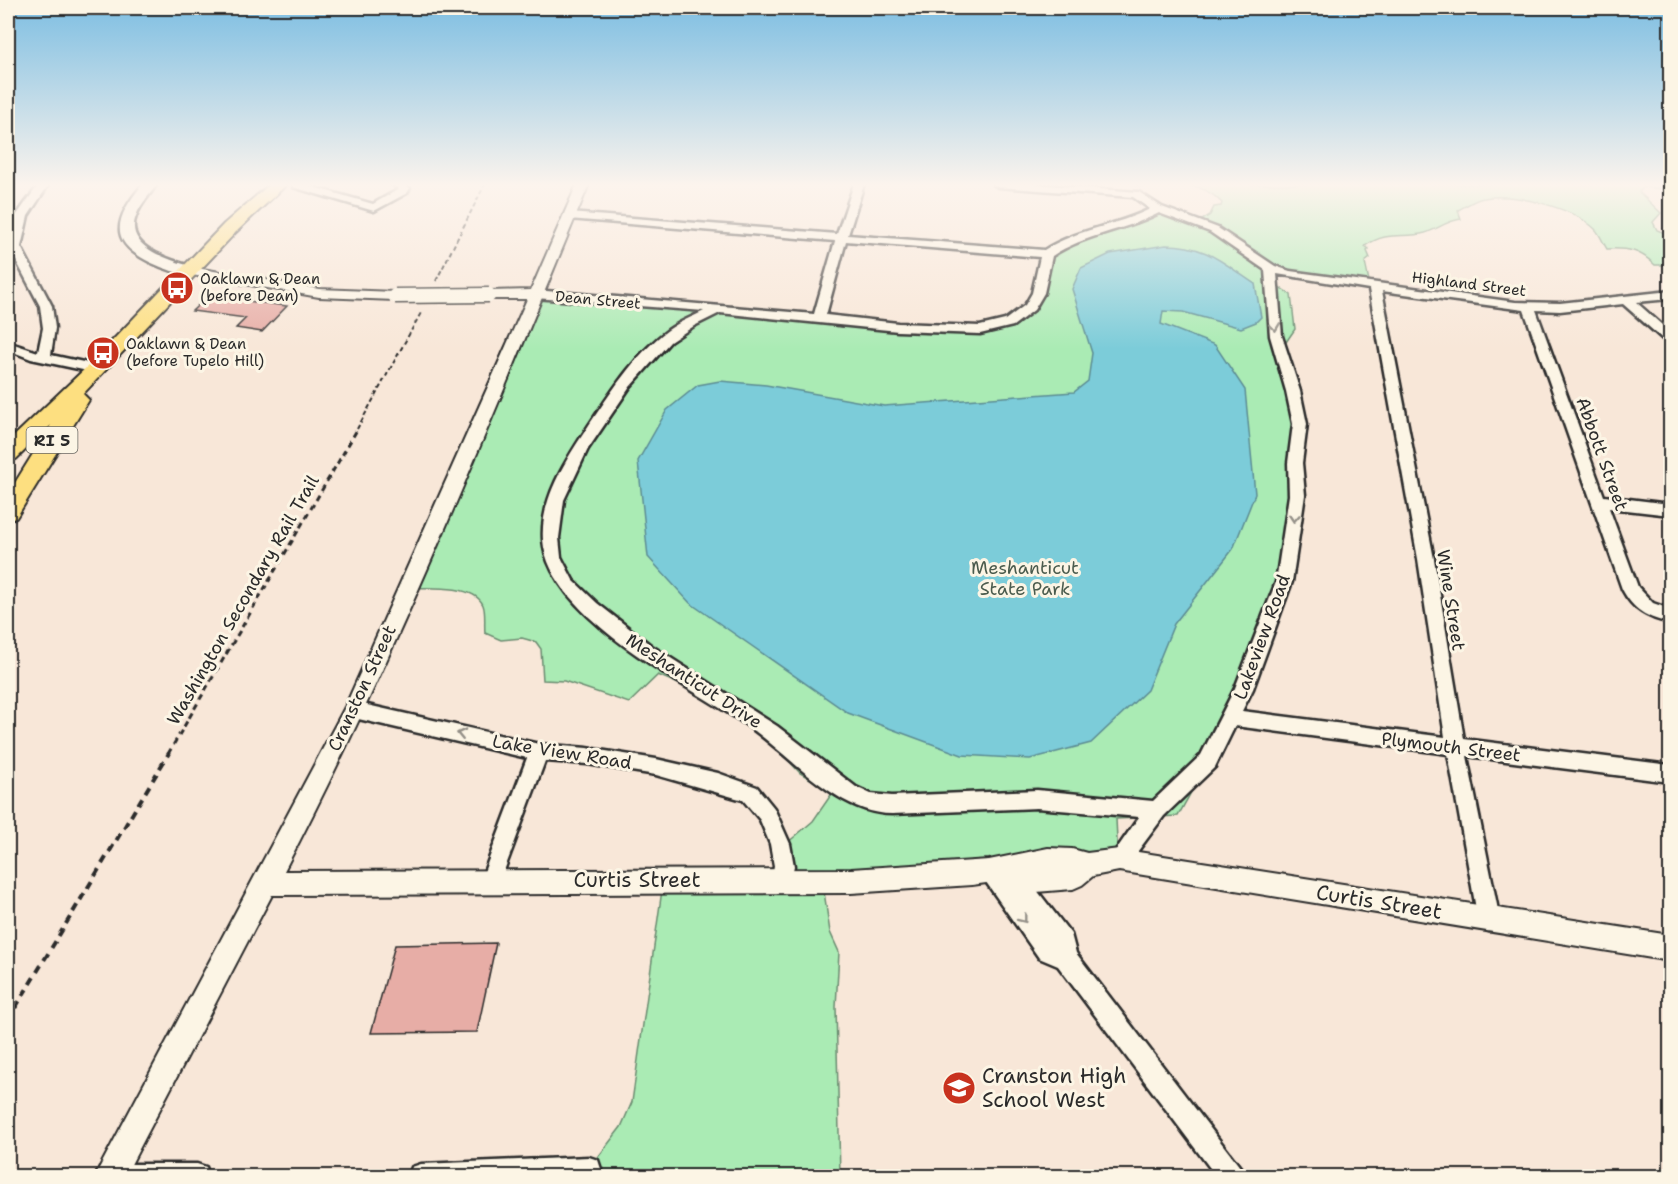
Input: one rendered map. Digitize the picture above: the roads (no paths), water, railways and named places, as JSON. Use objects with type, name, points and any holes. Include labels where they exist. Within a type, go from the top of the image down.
[{"type":"main road","points":[[130,239],[145,256],[191,271]]},
{"type":"main road","name":"RI 5","points":[[8,454],[97,369],[220,239]]},
{"type":"main road","name":"RI 5","points":[[204,256],[224,239]]},
{"type":"main road","name":"RI 5","points":[[8,512],[97,369]]},
{"type":"street","points":[[16,239],[15,247],[46,306],[50,328],[44,358]]},
{"type":"street","name":"Cranston Street","points":[[109,1176],[354,710],[559,239]]},
{"type":"street","points":[[819,318],[841,239]]},
{"type":"street","points":[[857,239],[1046,254],[1073,239]]},
{"type":"street","name":"Highland Street","points":[[1228,239],[1271,269],[1289,274],[1486,303],[1560,307],[1671,295]]},
{"type":"street","name":"Dean Street","points":[[191,271],[319,293],[395,296],[535,294],[819,318],[898,327],[980,330],[1005,324],[1024,313],[1038,293],[1046,254]]},
{"type":"street","name":"Lakeview Road","points":[[1119,860],[1157,810],[1208,761],[1231,718],[1284,582],[1297,495],[1295,463],[1299,413],[1276,336],[1271,269]]},
{"type":"street","name":"Wine Street","points":[[1375,286],[1426,559],[1456,748],[1489,920]]},
{"type":"street","points":[[1626,300],[1671,338]]},
{"type":"street","name":"Abbott Street","points":[[1528,307],[1630,590],[1636,600],[1646,609],[1654,614],[1671,616]]},
{"type":"street","name":"Meshanticut Drive","points":[[716,310],[665,339],[632,377],[574,460],[556,502],[551,529],[556,565],[570,587],[608,624],[645,652],[744,712],[830,779],[871,804],[1037,799],[1157,810]]},
{"type":"street","points":[[8,346],[44,358],[97,369]]},
{"type":"street","points":[[1598,501],[1671,509]]},
{"type":"street","name":"Lake View Road","points":[[354,710],[539,752],[587,756],[656,767],[750,793],[767,814],[780,844],[784,866],[782,880]]},
{"type":"street","name":"Plymouth Street","points":[[1231,718],[1671,774]]},
{"type":"street","points":[[491,880],[539,752]]},
{"type":"street","name":"Curtis Street","points":[[265,883],[491,880],[851,881],[879,877],[999,870],[1036,880],[1073,877],[1088,865],[1119,860],[1671,948]]},
{"type":"street","points":[[999,870],[1047,950],[1066,958],[1230,1176]]},
{"type":"street","points":[[421,1176],[589,1169]]},
{"type":"street","points":[[109,1176],[197,1176]]},
{"type":"water","points":[[1166,245],[1192,248],[1203,252],[1223,262],[1255,284],[1261,317],[1256,322],[1241,328],[1183,312],[1163,311],[1161,324],[1215,345],[1245,390],[1255,494],[1233,549],[1174,624],[1147,690],[1091,743],[1030,759],[962,755],[848,713],[690,603],[648,557],[638,461],[667,410],[698,385],[720,381],[766,385],[884,406],[1074,392],[1088,381],[1092,353],[1072,289],[1081,268],[1110,254]]},
{"type":"place","name":"Oaklawn & Dean (before Dean)","points":[[177,288]]},
{"type":"place","name":"Oaklawn & Dean (before Tupelo Hill)","points":[[103,353]]},
{"type":"place","name":"Cranston High School West","points":[[959,1088]]},
{"type":"park label","name":"Meshanticut State Park","points":[[1025,578]]}]
